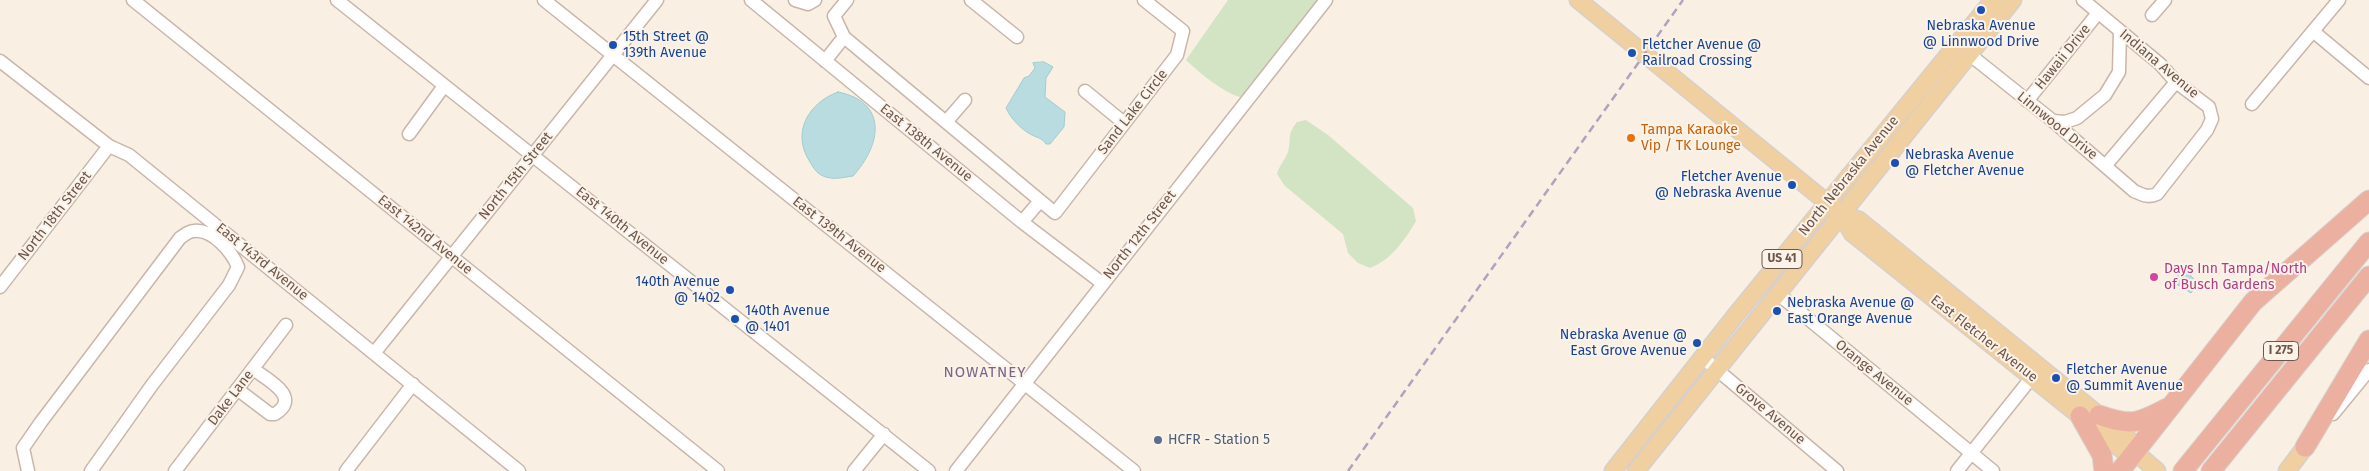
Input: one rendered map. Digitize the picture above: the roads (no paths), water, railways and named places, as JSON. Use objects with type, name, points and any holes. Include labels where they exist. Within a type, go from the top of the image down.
[{"type":"highway","points":[[2120,471],[2254,302],[2369,200]]},
{"type":"highway","name":"I 275","points":[[2188,465],[2369,242]]},
{"type":"highway","name":"I 275","points":[[2211,471],[2369,276]]},
{"type":"highway","points":[[2305,447],[2369,340]]},
{"type":"highway","points":[[2104,471],[2102,455],[2091,431],[2089,415],[2123,423],[2132,422],[2170,406]]},
{"type":"main road","name":"East Fletcher Avenue","points":[[1578,0],[1841,214],[1853,233],[2032,377],[2089,415]]},
{"type":"main road","name":"North Nebraska Avenue","points":[[1613,471],[1828,203],[1994,8],[2014,0]]},
{"type":"main road","name":"North Nebraska Avenue","points":[[1634,471],[1969,54],[1994,8]]},
{"type":"main road","name":"East Fletcher Avenue","points":[[1841,214],[1860,220],[2089,415],[2125,452],[2135,452],[2157,471]]},
{"type":"main road","points":[[1634,471],[1632,463],[1667,414],[1674,396]]},
{"type":"main road","points":[[2287,471],[2305,447]]},
{"type":"street","name":"East 142nd Avenue","points":[[133,0],[718,471]]},
{"type":"street","name":"East 140th Avenue","points":[[337,0],[929,471]]},
{"type":"street","name":"East 139th Avenue","points":[[544,0],[1134,471]]},
{"type":"street","name":"North 15th Street","points":[[375,352],[657,0]]},
{"type":"street","name":"East 138th Avenue","points":[[751,0],[1022,222],[1102,283]]},
{"type":"street","points":[[796,0],[808,4],[815,0]]},
{"type":"street","name":"Sand Lake Circle","points":[[846,0],[834,16],[844,37],[1056,213],[1178,55],[1182,31],[1144,0]]},
{"type":"street","points":[[971,0],[1017,37]]},
{"type":"street","name":"North 12th Street","points":[[956,471],[1024,382],[1326,0]]},
{"type":"street","name":"Indiana Avenue","points":[[2083,0],[2160,64],[2176,82],[2209,106],[2212,119],[2207,130],[2157,194],[2145,197]]},
{"type":"street","points":[[2152,15],[2165,0]]},
{"type":"street","points":[[2252,104],[2339,0]]},
{"type":"street","name":"Hawaii Drive","points":[[2027,101],[2098,13]]},
{"type":"street","points":[[2053,121],[2065,122],[2077,118],[2105,95],[2119,72],[2120,32]]},
{"type":"street","points":[[2314,32],[2369,78]]},
{"type":"street","points":[[825,61],[844,37]]},
{"type":"street","name":"Linnwood Drive","points":[[1969,54],[2106,165],[2134,191],[2145,197]]},
{"type":"street","name":"East 143rd Avenue","points":[[0,61],[109,146],[129,155],[375,352],[519,471]]},
{"type":"street","points":[[2106,165],[2176,82]]},
{"type":"street","points":[[409,134],[444,86]]},
{"type":"street","points":[[1085,91],[1124,123]]},
{"type":"street","points":[[946,122],[965,100]]},
{"type":"street","name":"North 18th Street","points":[[1,284],[109,146]]},
{"type":"street","points":[[1022,222],[1040,200]]},
{"type":"street","points":[[28,471],[22,448],[41,422],[180,238],[193,230],[206,232],[233,254],[238,267],[229,285],[152,385],[91,471]]},
{"type":"street","name":"Orange Avenue","points":[[1776,293],[1994,471]]},
{"type":"street","name":"Dake Lane","points":[[175,471],[286,326]]},
{"type":"street","name":"Grove Avenue","points":[[1702,358],[1837,471]]},
{"type":"street","points":[[238,389],[270,414],[275,414],[284,406],[286,401],[284,393],[253,369]]},
{"type":"street","points":[[2305,447],[2369,370]]},
{"type":"street","points":[[1957,471],[2032,377]]},
{"type":"street","points":[[346,471],[413,384]]},
{"type":"street","points":[[854,471],[884,434]]},
{"type":"water","points":[[1044,62],[1053,67],[1046,78],[1045,97],[1065,112],[1064,127],[1050,144],[1046,144],[1025,130],[1014,120],[1006,108],[1024,78],[1029,76],[1035,68],[1033,63]]},
{"type":"water","points":[[838,92],[854,97],[866,105],[872,115],[875,126],[870,151],[863,164],[853,176],[833,178],[821,175],[816,171],[805,151],[802,140],[806,120],[811,111],[827,97]]},
{"type":"water","points":[[2184,269],[2198,283],[2191,293],[2173,282]]},
{"type":"railway","points":[[1348,471],[1683,0]]},
{"type":"place","name":"Nebraska Avenue @ Linnwood Drive","points":[[1981,10]]},
{"type":"place","name":"15th Street @ 139th Avenue","points":[[613,45]]},
{"type":"place","name":"Fletcher Avenue @ Railroad Crossing","points":[[1632,53]]},
{"type":"place","name":"Tampa Karaoke Vip / TK Lounge","points":[[1631,138]]},
{"type":"place","name":"Nebraska Avenue @ Fletcher Avenue","points":[[1895,163]]},
{"type":"place","name":"Fletcher Avenue @ Nebraska Avenue","points":[[1792,185]]},
{"type":"place","name":"Days Inn Tampa/North of Busch Gardens","points":[[2154,277]]},
{"type":"place","name":"140th Avenue @ 1402","points":[[730,290]]},
{"type":"place","name":"Nebraska Avenue @ East Orange Avenue","points":[[1777,311]]},
{"type":"place","name":"140th Avenue @ 1401","points":[[735,319]]},
{"type":"place","name":"Nebraska Avenue @ East Grove Avenue","points":[[1697,343]]},
{"type":"place","name":"Fletcher Avenue @ Summit Avenue","points":[[2056,378]]},
{"type":"place","name":"HCFR - Station 5","points":[[1158,440]]},
{"type":"district","name":"NOWATNEY","points":[[985,373]]}]
